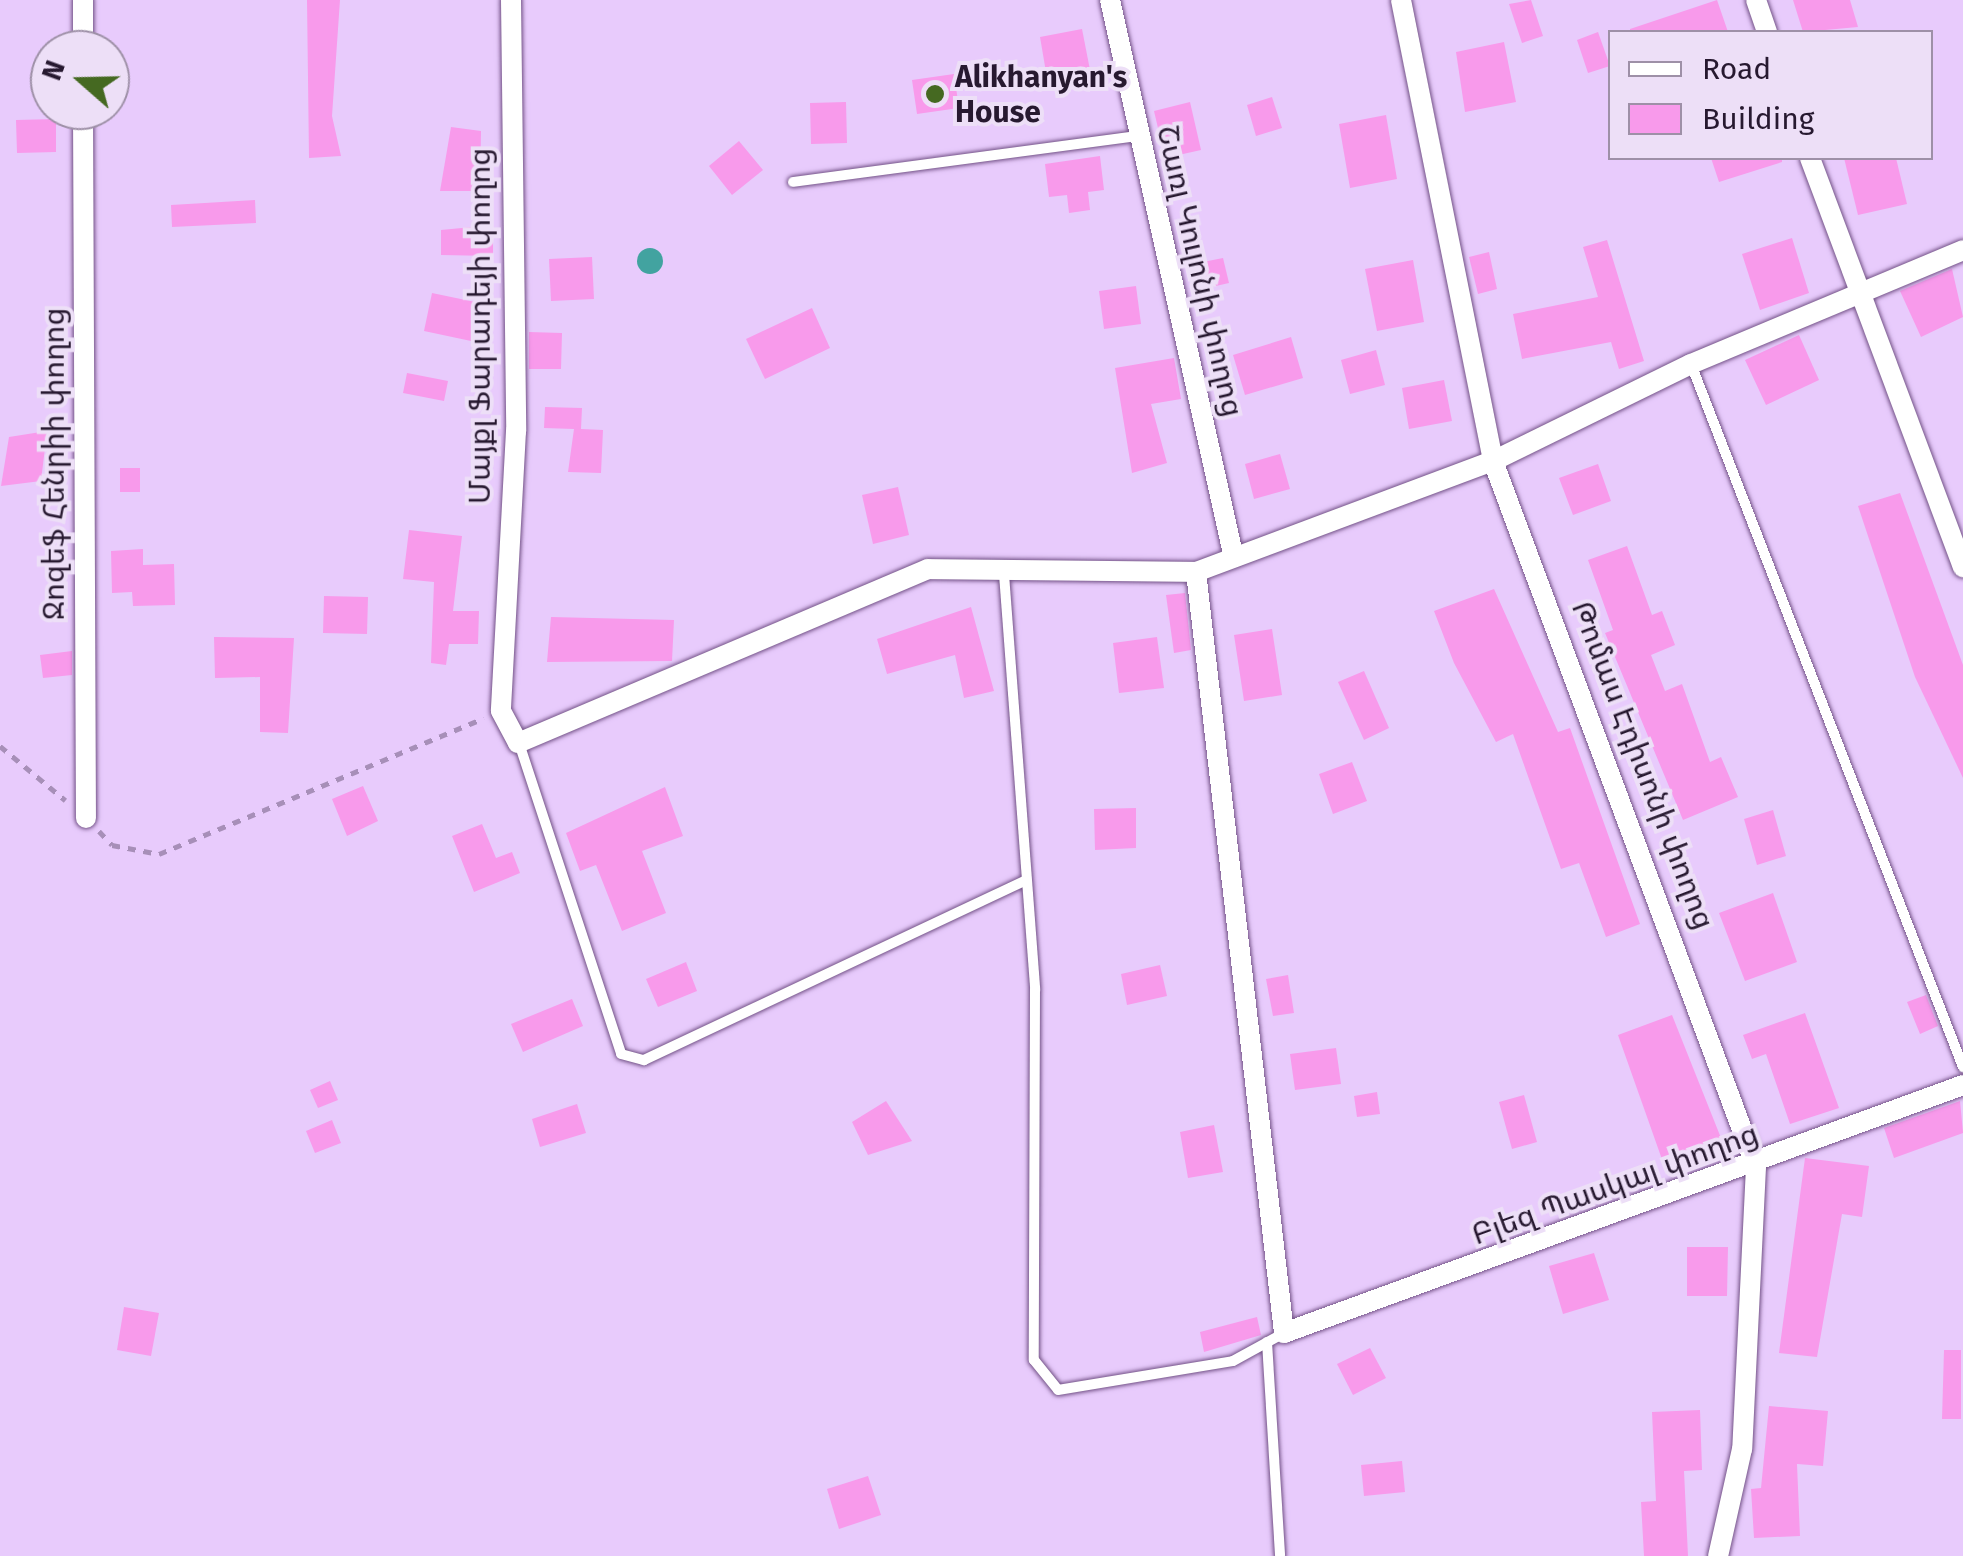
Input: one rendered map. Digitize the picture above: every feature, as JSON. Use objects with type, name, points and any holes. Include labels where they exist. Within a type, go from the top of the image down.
[{"type":"street","points":[[83,0],[83,30]]},
{"type":"street","name":"Մայքլ Ֆարադեյի փողոց","points":[[501,711],[516,431],[508,364],[510,0]]},
{"type":"street","name":"Շառլ Կուլոնի փողոց","points":[[1110,0],[1233,554]]},
{"type":"street","name":"Թոմաս Էդիսոնի փողոց","points":[[1401,0],[1493,461],[1756,1167],[1742,1449],[1718,1556]]},
{"type":"street","points":[[1756,0],[1766,30]]},
{"type":"street","name":"Ջոզեֆ Հենրիի փողոց","points":[[83,130],[86,818]]},
{"type":"street","points":[[1811,160],[1856,291],[1963,566]]},
{"type":"street","points":[[501,711],[518,742],[928,569],[1004,574],[1196,572],[1233,554],[1493,461],[1692,364],[1856,291],[1963,250]]},
{"type":"street","points":[[1196,572],[1275,1337]]},
{"type":"street","name":"Բլեզ Պասկալ փողոց","points":[[1275,1337],[1756,1167],[1963,1085]]},
{"type":"lane","points":[[793,182],[1138,136]]},
{"type":"lane","points":[[1692,364],[1963,1067]]},
{"type":"lane","points":[[1004,574],[1035,989],[1034,1360],[1058,1390],[1168,1376],[1275,1337],[1280,1556]]},
{"type":"lane","points":[[518,742],[622,1054],[644,1060],[1024,882]]},
{"type":"path","points":[[0,746],[86,818],[112,845],[160,854],[501,711]]},
{"type":"shaded area","points":[[650,248],[659,252],[663,261],[659,270],[650,274],[641,270],[637,261],[641,252]]},
{"type":"building","points":[[307,0],[340,0],[332,116],[341,156],[309,158]]},
{"type":"building","points":[[1531,0],[1543,36],[1522,43],[1509,4]]},
{"type":"building","points":[[1717,0],[1727,30],[1630,30]]},
{"type":"building","points":[[1793,0],[1850,0],[1858,27],[1802,30]]},
{"type":"building","points":[[1082,29],[1090,70],[1047,78],[1040,37]]},
{"type":"building","points":[[1598,32],[1608,67],[1588,73],[1577,40]]},
{"type":"building","points":[[1504,42],[1516,102],[1465,112],[1456,52]]},
{"type":"building","name":"Alikhanyan's House","points":[[954,74],[959,108],[917,114],[912,80]]},
{"type":"building","points":[[1272,97],[1282,128],[1256,136],[1247,105]]},
{"type":"building","points":[[846,102],[847,143],[811,144],[810,103]]},
{"type":"building","points":[[1190,102],[1201,150],[1165,158],[1154,111]]},
{"type":"building","points":[[1386,115],[1397,179],[1350,188],[1339,124]]},
{"type":"building","points":[[16,120],[30,120],[30,130],[56,130],[56,152],[17,153]]},
{"type":"building","points":[[451,127],[481,131],[480,191],[440,191]]},
{"type":"building","points":[[739,141],[763,170],[732,195],[709,166]]},
{"type":"building","points":[[1100,156],[1104,190],[1088,192],[1090,210],[1069,213],[1067,195],[1049,197],[1045,164]]},
{"type":"building","points":[[1712,160],[1782,160],[1782,162],[1719,182]]},
{"type":"building","points":[[1844,160],[1896,160],[1907,204],[1858,215]]},
{"type":"building","points":[[255,200],[256,223],[172,227],[171,205]]},
{"type":"building","points":[[493,225],[493,256],[441,255],[441,230]]},
{"type":"building","points":[[1792,238],[1809,293],[1760,310],[1742,254]]},
{"type":"building","points":[[1607,240],[1644,361],[1619,369],[1611,342],[1522,359],[1513,314],[1598,297],[1583,247]]},
{"type":"building","points":[[1489,252],[1497,289],[1478,294],[1469,257]]},
{"type":"building","points":[[592,257],[594,299],[551,301],[549,259]]},
{"type":"building","points":[[1223,258],[1229,283],[1194,291],[1188,265]]},
{"type":"building","points":[[1413,260],[1424,322],[1377,331],[1365,269]]},
{"type":"building","points":[[1952,269],[1963,317],[1921,337],[1900,291]]},
{"type":"building","points":[[1136,286],[1141,324],[1104,329],[1099,291]]},
{"type":"building","points":[[432,293],[480,303],[471,341],[424,331]]},
{"type":"building","points":[[812,308],[830,348],[765,379],[746,339]]},
{"type":"building","points":[[529,332],[562,333],[561,369],[529,369]]},
{"type":"building","points":[[1799,335],[1819,380],[1766,405],[1745,360]]},
{"type":"building","points":[[1291,337],[1303,378],[1245,395],[1233,355]]},
{"type":"building","points":[[1376,350],[1385,385],[1350,394],[1341,360]]},
{"type":"building","points":[[1174,358],[1181,399],[1151,404],[1167,463],[1132,473],[1115,368]]},
{"type":"building","points":[[407,373],[448,381],[444,401],[403,393]]},
{"type":"building","points":[[1444,380],[1452,421],[1409,429],[1402,388]]},
{"type":"building","points":[[545,407],[582,408],[581,429],[603,430],[601,473],[568,472],[574,429],[544,428]]},
{"type":"building","points":[[47,431],[41,481],[1,486],[9,437]]},
{"type":"building","points":[[1280,454],[1290,489],[1254,499],[1245,464]]},
{"type":"building","points":[[1598,464],[1611,501],[1573,515],[1559,478]]},
{"type":"building","points":[[120,468],[140,468],[140,492],[120,492]]},
{"type":"building","points":[[898,487],[909,535],[873,544],[862,495]]},
{"type":"building","points":[[1900,493],[1963,665],[1963,778],[1915,677],[1858,506]]},
{"type":"building","points":[[409,530],[462,536],[453,611],[479,611],[478,644],[449,644],[446,665],[431,663],[434,582],[403,579]]},
{"type":"building","points":[[1627,546],[1652,615],[1662,611],[1675,645],[1651,655],[1665,691],[1682,684],[1710,762],[1721,757],[1738,797],[1683,820],[1605,633],[1613,630],[1588,560]]},
{"type":"building","points":[[143,549],[143,565],[174,564],[175,605],[133,606],[132,592],[112,593],[111,551]]},
{"type":"building","points":[[1494,589],[1558,732],[1570,728],[1640,924],[1606,937],[1579,863],[1561,869],[1513,734],[1496,742],[1454,663],[1434,611]]},
{"type":"building","points":[[1185,593],[1191,650],[1174,653],[1166,595]]},
{"type":"building","points":[[324,596],[368,597],[367,634],[323,633]]},
{"type":"building","points":[[971,607],[994,691],[964,698],[955,655],[887,674],[877,639]]},
{"type":"building","points":[[551,617],[674,620],[672,661],[547,662]]},
{"type":"building","points":[[1272,629],[1282,695],[1244,701],[1234,635]]},
{"type":"building","points":[[214,637],[294,638],[288,733],[260,732],[260,677],[215,678]]},
{"type":"building","points":[[1157,637],[1164,688],[1119,693],[1113,643]]},
{"type":"building","points":[[72,651],[72,675],[43,678],[40,655]]},
{"type":"building","points":[[1364,671],[1389,728],[1364,740],[1338,682]]},
{"type":"building","points":[[1352,762],[1367,801],[1333,814],[1319,774]]},
{"type":"building","points":[[363,786],[378,821],[347,836],[332,799]]},
{"type":"building","points":[[665,787],[683,836],[642,851],[666,913],[622,931],[596,865],[580,871],[566,833]]},
{"type":"building","points":[[1136,808],[1136,848],[1095,850],[1094,809]]},
{"type":"building","points":[[1773,810],[1786,856],[1757,865],[1744,819]]},
{"type":"building","points":[[482,824],[496,858],[512,852],[520,873],[474,892],[452,836]]},
{"type":"building","points":[[1773,893],[1797,962],[1745,981],[1719,913]]},
{"type":"building","points":[[686,962],[697,991],[658,1007],[646,979]]},
{"type":"building","points":[[1160,965],[1167,996],[1127,1005],[1121,974]]},
{"type":"building","points":[[1288,975],[1294,1013],[1273,1016],[1266,979]]},
{"type":"building","points":[[1926,995],[1938,1026],[1920,1034],[1907,1002]]},
{"type":"building","points":[[572,999],[583,1026],[523,1052],[511,1024]]},
{"type":"building","points":[[1805,1013],[1839,1108],[1790,1124],[1766,1054],[1752,1059],[1743,1035]]},
{"type":"building","points":[[1672,1015],[1723,1143],[1664,1165],[1618,1035]]},
{"type":"building","points":[[1336,1048],[1341,1084],[1295,1090],[1290,1054]]},
{"type":"building","points":[[330,1081],[338,1100],[318,1108],[310,1090]]},
{"type":"building","points":[[1377,1092],[1380,1114],[1357,1117],[1354,1096]]},
{"type":"building","points":[[1524,1095],[1537,1142],[1512,1149],[1499,1102]]},
{"type":"building","points":[[886,1101],[912,1141],[868,1155],[852,1122]]},
{"type":"building","points":[[1960,1101],[1963,1133],[1894,1158],[1884,1128]]},
{"type":"building","points":[[577,1104],[586,1133],[540,1147],[532,1119]]},
{"type":"building","points":[[332,1120],[341,1143],[315,1153],[306,1131]]},
{"type":"building","points":[[1214,1125],[1223,1172],[1188,1178],[1180,1132]]},
{"type":"building","points":[[1805,1158],[1869,1166],[1862,1217],[1842,1214],[1817,1357],[1779,1353]]},
{"type":"building","points":[[1687,1247],[1728,1247],[1727,1296],[1687,1296]]},
{"type":"building","points":[[1594,1253],[1609,1300],[1563,1314],[1549,1266]]},
{"type":"building","points":[[124,1307],[159,1313],[151,1356],[117,1350]]},
{"type":"building","points":[[1257,1317],[1261,1335],[1204,1352],[1200,1332]]},
{"type":"building","points":[[1370,1348],[1386,1378],[1353,1395],[1337,1364]]},
{"type":"building","points":[[1944,1350],[1961,1350],[1961,1419],[1942,1419]]},
{"type":"building","points":[[1769,1406],[1828,1411],[1823,1466],[1797,1464],[1800,1536],[1754,1538],[1751,1489],[1761,1488]]},
{"type":"building","points":[[1700,1410],[1702,1470],[1684,1471],[1688,1556],[1644,1556],[1641,1502],[1656,1501],[1652,1412]]},
{"type":"building","points":[[1402,1461],[1405,1492],[1364,1496],[1361,1465]]},
{"type":"building","points":[[868,1476],[881,1515],[839,1529],[827,1489]]},
{"type":"place","name":"Alikhanyan's House","points":[[935,94]]}]
